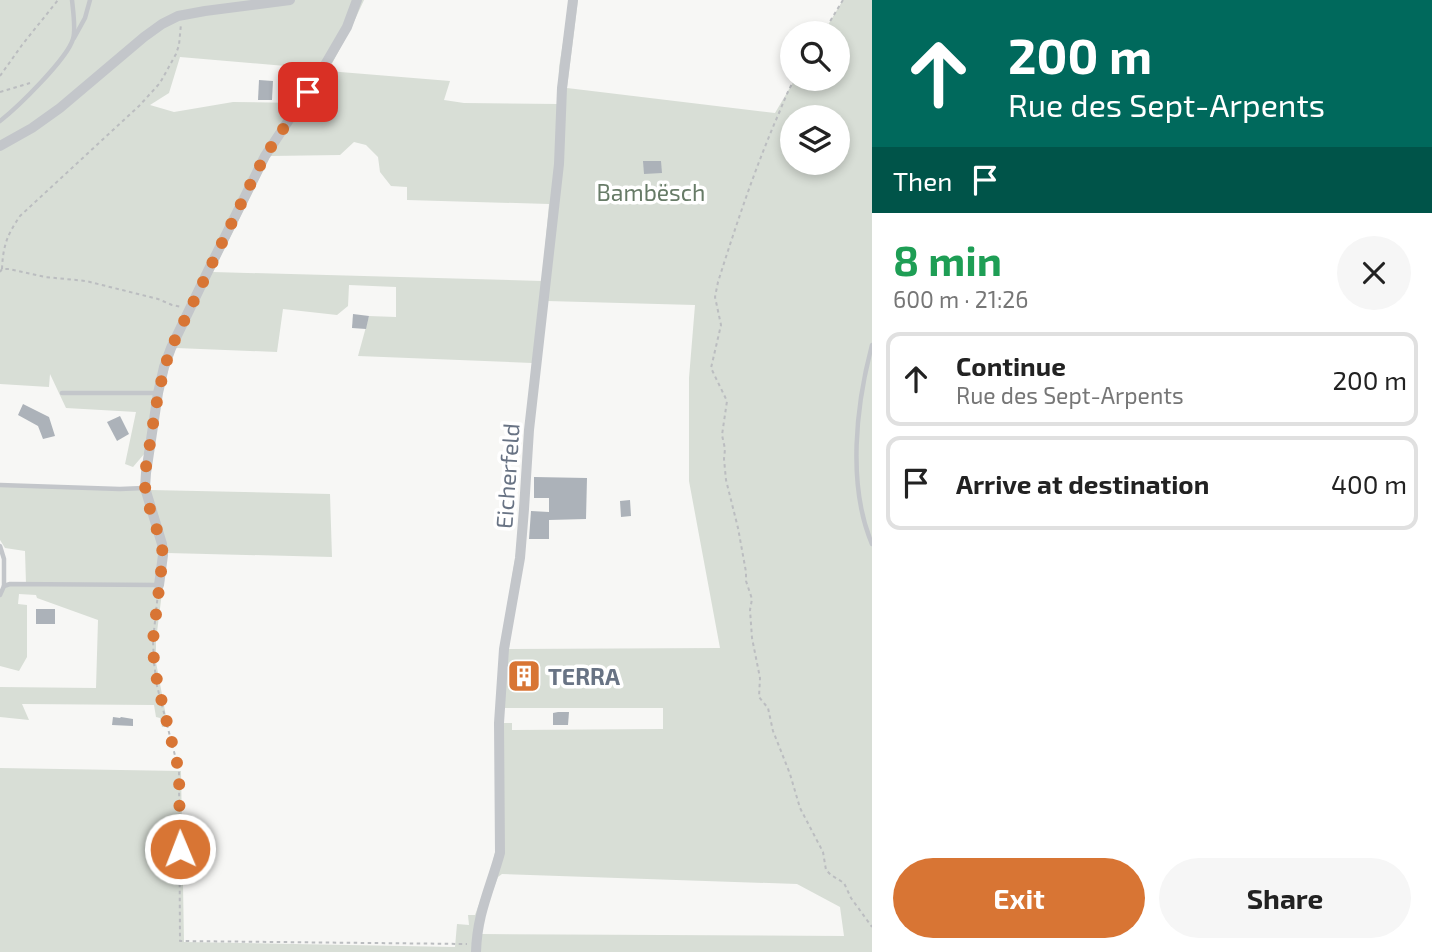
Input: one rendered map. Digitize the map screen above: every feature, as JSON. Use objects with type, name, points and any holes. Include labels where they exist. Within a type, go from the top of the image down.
[{"type":"street","points":[[0,146],[60,108],[162,24],[178,16],[290,0]]},
{"type":"street","points":[[159,585],[162,544],[145,488],[164,367],[265,156],[322,71],[347,27],[357,0]]},
{"type":"street","name":"Eicherfeld","points":[[476,948],[480,914],[500,853],[499,723],[504,649],[520,558],[529,430],[559,164],[562,88],[573,0]]},
{"type":"lane","points":[[72,0],[74,38]]},
{"type":"lane","points":[[0,121],[65,53],[85,18],[90,0]]},
{"type":"lane","points":[[872,345],[867,362],[856,449],[862,513],[872,544]]},
{"type":"lane","points":[[62,393],[158,393]]},
{"type":"lane","points":[[0,485],[145,488]]},
{"type":"lane","points":[[0,546],[4,559],[4,586],[0,595]]},
{"type":"lane","points":[[4,586],[159,585]]},
{"type":"path","points":[[0,76],[58,0]]},
{"type":"path","points":[[830,21],[843,0]]},
{"type":"path","points":[[172,305],[159,299],[86,281],[1,270],[8,233],[20,216],[160,83],[179,45],[181,25],[178,16]]},
{"type":"path","points":[[0,92],[30,83],[38,84]]},
{"type":"path","points":[[788,91],[746,194],[718,282],[715,297],[721,326],[711,368],[727,401],[722,435],[725,449],[723,459],[751,600],[752,638],[760,678],[758,694],[768,708],[800,808],[822,852],[826,870],[847,886],[851,898],[872,927]]},
{"type":"path","points":[[159,585],[153,640],[154,663],[179,771],[180,941],[476,948]]},
{"type":"green space","name":"Bambësch","points":[[0,0],[364,0],[328,71],[450,81],[444,100],[464,103],[558,104],[559,67],[570,0],[578,0],[567,88],[775,113],[788,91],[850,91],[850,21],[830,21],[843,0],[872,0],[872,952],[0,952],[0,768],[181,771],[184,942],[455,947],[457,924],[469,925],[468,915],[475,915],[495,852],[500,649],[516,553],[532,363],[358,356],[369,316],[396,317],[396,287],[349,285],[348,306],[337,315],[283,309],[277,352],[176,348],[166,377],[160,408],[150,490],[330,494],[332,557],[167,553],[156,640],[156,662],[168,727],[162,727],[160,718],[156,717],[154,705],[22,704],[29,720],[0,717],[0,687],[96,688],[98,620],[37,598],[36,595],[19,594],[18,604],[27,605],[27,657],[19,671],[0,666],[0,595],[4,586],[26,584],[25,551],[5,548],[0,540],[0,485],[141,488],[145,453],[133,467],[125,464],[136,412],[66,408],[50,374],[49,387],[0,384]],"holes":[[[180,57],[308,68],[308,92],[300,103],[233,102],[174,112],[150,105],[169,93]],[[354,142],[366,145],[378,157],[380,172],[391,186],[407,187],[407,200],[549,204],[542,281],[213,272],[270,156],[340,155]],[[547,301],[695,305],[689,378],[689,481],[720,648],[509,649]],[[500,708],[663,708],[663,729],[512,730],[512,723],[500,723]],[[502,874],[797,884],[840,907],[844,936],[481,934],[488,903],[498,877]]]},
{"type":"building","points":[[259,80],[273,81],[272,100],[258,100]]},
{"type":"building","points":[[643,161],[661,161],[662,173],[644,174]]},
{"type":"building","points":[[353,314],[369,316],[366,329],[352,328]]},
{"type":"building","points":[[23,404],[49,417],[55,436],[43,439],[38,426],[18,415]]},
{"type":"building","points":[[120,416],[129,434],[117,441],[107,422]]},
{"type":"building","points":[[534,477],[587,478],[586,519],[549,520],[549,539],[529,539],[531,511],[549,512],[549,498],[534,498]]},
{"type":"building","points":[[630,500],[631,516],[621,517],[620,501]]},
{"type":"building","points":[[36,609],[55,609],[55,624],[36,624]]},
{"type":"building","name":"TERRA","points":[[513,667],[535,667],[535,685],[513,685]]},
{"type":"building","points":[[569,712],[568,725],[553,725],[553,713]]},
{"type":"building","points":[[113,717],[133,719],[133,726],[112,725]]},
{"type":"place","name":"TERRA","points":[[524,676]]},
{"type":"route","points":[[180,849],[179,771],[154,663],[153,640],[162,544],[145,488],[158,393],[171,348],[253,179],[265,156],[308,92]]}]
